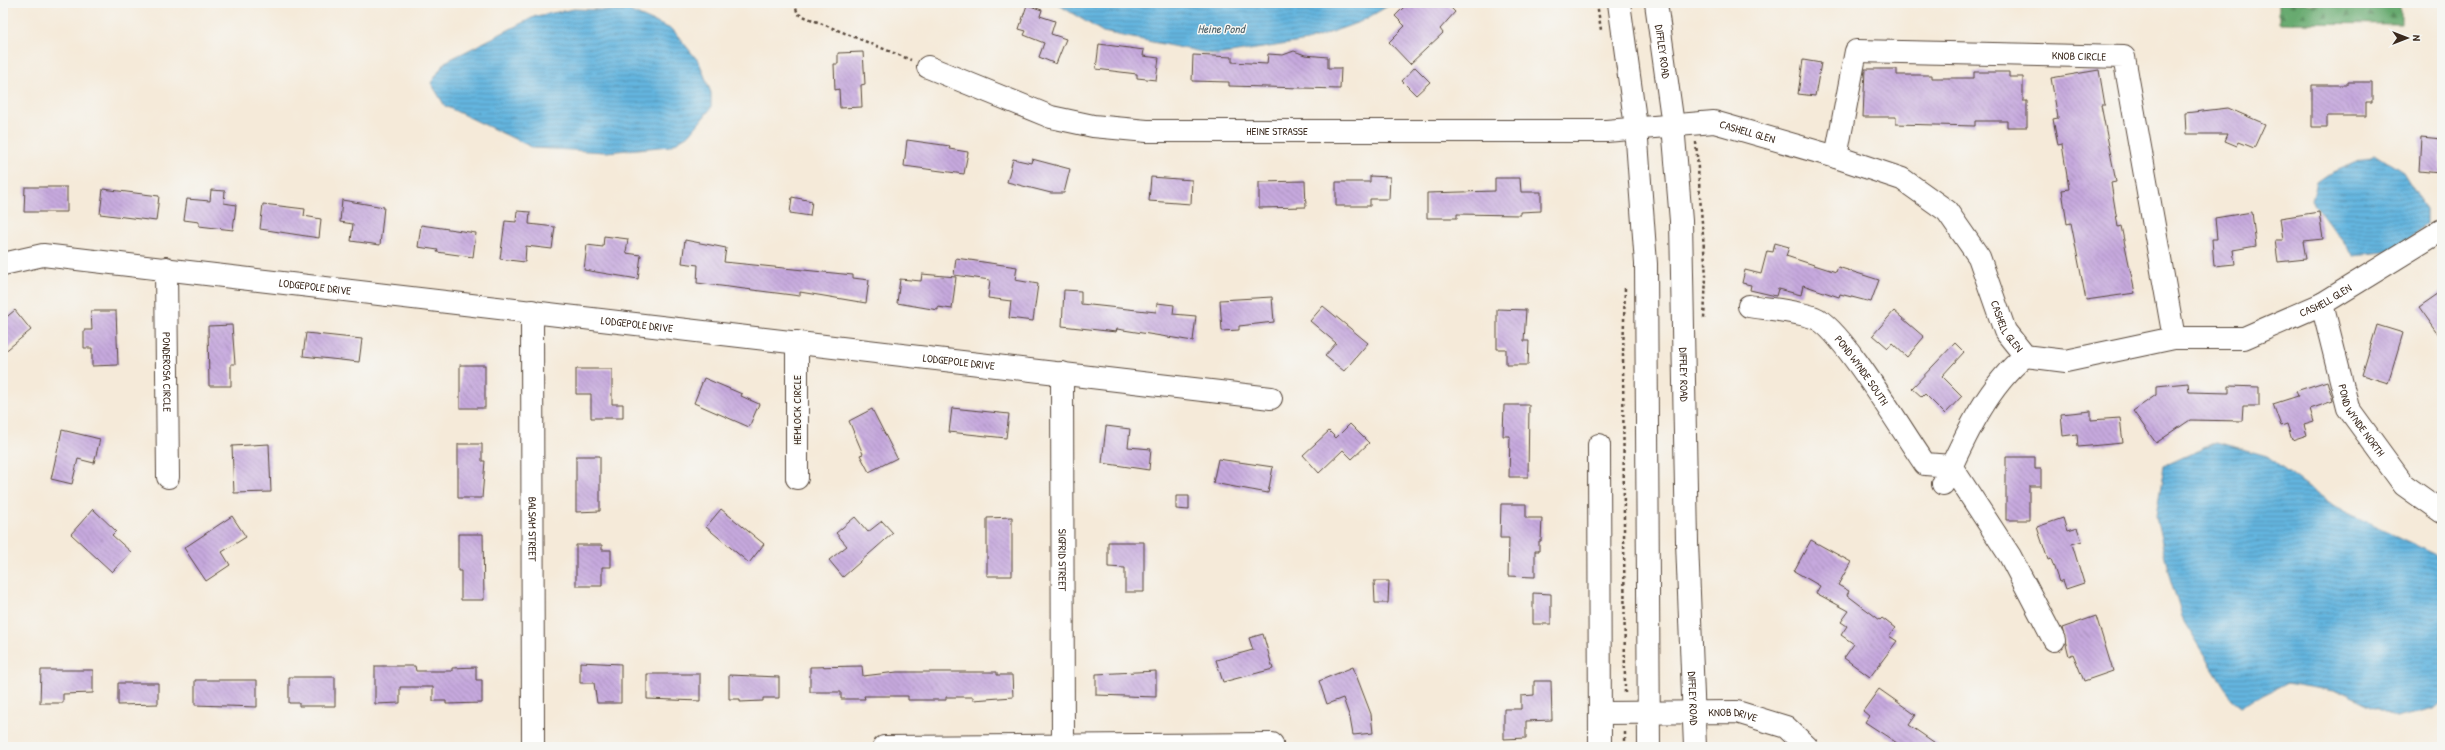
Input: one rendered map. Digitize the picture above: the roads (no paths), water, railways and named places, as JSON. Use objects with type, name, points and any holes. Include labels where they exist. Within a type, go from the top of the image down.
[{"type":"street","points":[[1620,3],[1636,127],[1646,264],[1649,747]]},
{"type":"street","name":"DIFFLEY ROAD","points":[[1656,3],[1673,124],[1681,221],[1687,542],[1695,711],[1695,747]]},
{"type":"street","name":"KNOB CIRCLE","points":[[1836,157],[1856,51],[2124,57],[2174,338]]},
{"type":"street","name":"HEINE STRASSE","points":[[928,67],[1051,117],[1093,126],[1147,131],[1606,131],[1636,127]]},
{"type":"street","name":"CASHELL GLEN","points":[[1636,127],[1714,122],[1836,157],[1902,179],[1947,211],[1979,257],[2005,331],[2025,356],[2066,361],[2174,338],[2244,338],[2322,304],[2442,230]]},
{"type":"street","name":"LODGEPOLE DRIVE","points":[[3,264],[43,255],[166,268],[1271,398]]},
{"type":"street","name":"PONDEROSA CIRCLE","points":[[166,268],[168,476]]},
{"type":"street","name":"POND WYNDE NORTH","points":[[2322,304],[2348,408],[2404,485],[2442,512]]},
{"type":"street","name":"POND WYNDE SOUTH","points":[[1749,306],[1816,318],[1831,329],[1864,372],[1925,464],[1947,475]]},
{"type":"street","name":"BALSAM STREET","points":[[532,311],[533,747]]},
{"type":"street","name":"HEMLOCK CIRCLE","points":[[797,342],[797,478]]},
{"type":"street","points":[[2025,356],[2010,368],[1988,399],[1947,475],[2010,556],[2054,640]]},
{"type":"street","name":"SIGFRID STREET","points":[[1062,373],[1063,746]]},
{"type":"street","points":[[1599,445],[1600,747]]},
{"type":"street","name":"KNOB DRIVE","points":[[1600,713],[1649,711],[1737,712],[1786,727],[1807,747]]},
{"type":"street","points":[[884,747],[1272,744]]},
{"type":"water","name":"Heine Pond","points":[[1058,3],[1393,3],[1362,21],[1307,41],[1217,55],[1103,32]]},
{"type":"water","points":[[574,9],[629,11],[673,30],[699,62],[711,93],[711,108],[690,134],[670,146],[606,152],[534,148],[445,106],[431,83],[445,62],[536,16]]},
{"type":"water","points":[[2375,154],[2403,172],[2426,210],[2426,224],[2395,251],[2353,255],[2312,201],[2317,182],[2327,175]]},
{"type":"water","points":[[2217,442],[2267,456],[2337,508],[2442,557],[2442,702],[2434,709],[2396,718],[2345,693],[2287,683],[2241,706],[2232,699],[2184,622],[2169,575],[2156,516],[2164,466]]},
{"type":"waterway","points":[[625,17],[632,3]]}]
